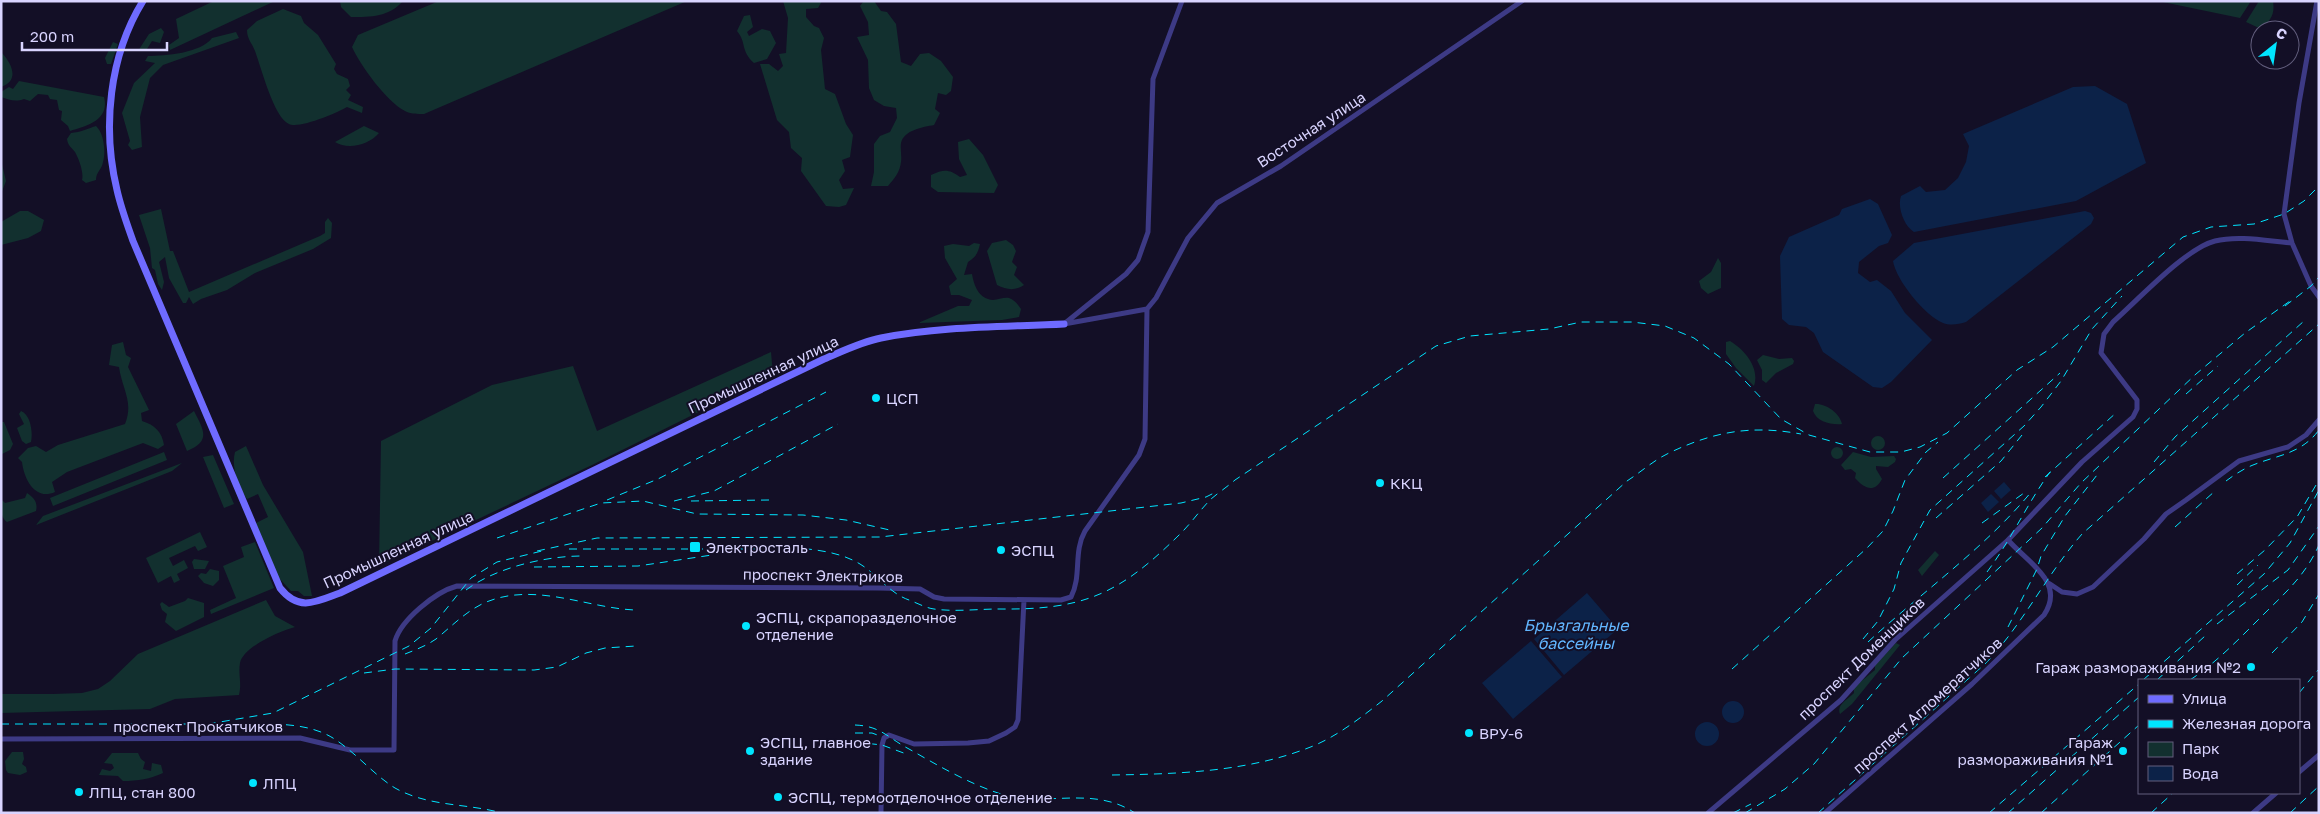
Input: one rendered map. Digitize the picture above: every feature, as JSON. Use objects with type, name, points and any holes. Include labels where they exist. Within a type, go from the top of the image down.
[{"type":"street","name":"Промышленная улица","points":[[143,1],[120,54],[110,114],[109,137],[120,204],[133,241],[280,588],[289,599],[301,603],[316,602],[340,593],[824,359],[862,343],[882,338],[932,331],[1064,324],[1147,309]]},
{"type":"street","points":[[1064,324],[1126,274],[1142,252],[1148,232],[1153,79],[1182,1]]},
{"type":"street","name":"Восточная улица","points":[[1147,309],[1156,298],[1188,238],[1217,203],[1281,166],[1522,1]]},
{"type":"street","points":[[2317,1],[2299,103],[2284,214],[2292,243],[2311,286],[2319,297]]},
{"type":"street","name":"проспект Доменщиков","points":[[1708,813],[1841,700],[1895,640],[2008,540],[2082,462],[2133,417],[2138,410],[2137,400],[2101,353],[2104,334],[2113,322],[2197,248],[2216,240],[2292,243]]},
{"type":"street","name":"проспект Электриков","points":[[394,750],[395,641],[398,630],[436,595],[456,586],[878,588],[920,589],[934,597],[944,599],[1061,600],[1071,597],[1076,586],[1078,542],[1084,530],[1139,455],[1145,439],[1147,309]]},
{"type":"street","points":[[2008,540],[2049,584],[2062,592],[2077,594],[2092,587],[2173,510],[2239,461],[2288,447],[2306,435],[2319,420]]},
{"type":"street","name":"проспект Агломератчиков","points":[[1825,813],[1972,684],[2044,616],[2051,605],[2052,593],[2049,584]]},
{"type":"street","points":[[881,813],[882,745],[884,738],[889,735],[914,744],[968,743],[989,740],[1015,726],[1018,720],[1024,600]]},
{"type":"street","name":"проспект Прокатчиков","points":[[1,740],[300,738],[350,750],[394,750]]},
{"type":"street","points":[[2300,771],[2319,755]]},
{"type":"street","points":[[2253,813],[2275,794]]},
{"type":"green space","points":[[214,1],[275,1],[170,50],[169,45],[179,38],[176,19]]},
{"type":"green space","points":[[340,1],[403,1],[386,13],[373,16],[351,17],[341,7]]},
{"type":"green space","points":[[439,1],[687,1],[424,114],[409,113],[382,92],[352,47],[358,35]]},
{"type":"green space","points":[[783,1],[822,1],[818,8],[806,9],[806,17],[814,26],[819,28],[824,38],[821,50],[825,89],[835,94],[846,124],[853,135],[850,157],[842,160],[845,171],[839,180],[843,189],[854,188],[846,205],[839,207],[826,206],[801,171],[802,158],[791,148],[789,132],[777,120],[760,64],[769,64],[778,71],[783,66],[779,54],[786,53],[788,18]]},
{"type":"green space","points":[[874,1],[881,11],[887,12],[896,24],[901,62],[911,66],[920,54],[929,53],[941,61],[953,77],[951,91],[946,95],[938,93],[935,109],[940,113],[934,125],[914,130],[903,139],[899,169],[888,186],[871,186],[874,172],[874,144],[880,136],[890,132],[897,118],[896,108],[884,106],[874,100],[869,88],[868,60],[857,37],[869,35],[868,22],[860,6],[863,2]]},
{"type":"green space","points":[[2158,1],[2251,1],[2240,18]]},
{"type":"green space","points":[[2259,1],[2273,1],[2273,14],[2269,20],[2250,20],[2250,24],[2246,22]]},
{"type":"green space","points":[[283,9],[301,16],[304,23],[318,35],[336,64],[334,69],[337,74],[348,79],[350,86],[346,90],[351,95],[348,100],[363,107],[362,113],[347,107],[327,116],[301,124],[289,124],[283,120],[273,102],[247,30],[257,21]]},
{"type":"green space","points":[[750,15],[753,27],[747,32],[749,36],[762,29],[770,31],[776,43],[767,59],[754,63],[747,54],[737,31],[744,16]]},
{"type":"green space","points":[[161,28],[164,32],[160,43],[152,41],[147,49],[138,51],[149,34]]},
{"type":"green space","points":[[236,32],[239,38],[163,65],[150,78],[140,117],[142,147],[132,150],[128,145],[130,141],[122,113],[134,83],[155,63],[145,61],[148,56],[191,50],[207,43],[212,38]]},
{"type":"green space","points":[[113,42],[118,44],[111,64],[107,64],[105,58]]},
{"type":"green space","points":[[2,53],[11,67],[12,77],[7,84],[1,87]]},
{"type":"green space","points":[[19,81],[104,97],[104,111],[96,121],[70,131],[68,126],[61,120],[62,111],[59,110],[57,100],[50,99],[48,95],[38,94],[30,101],[1,97],[1,92],[9,87],[13,89]]},
{"type":"green space","points":[[96,126],[103,138],[104,158],[96,180],[86,183],[82,180],[82,170],[78,158],[67,139],[71,133]]},
{"type":"green space","points":[[364,126],[379,133],[370,141],[358,145],[346,146],[335,142]]},
{"type":"green space","points":[[969,139],[983,155],[998,185],[994,193],[938,192],[931,187],[931,175],[946,171],[953,172],[960,177],[967,175],[959,159],[958,142]]},
{"type":"green space","points":[[1,160],[6,181],[1,194]]},
{"type":"green space","points":[[161,209],[170,251],[173,251],[189,292],[320,236],[325,233],[325,222],[328,218],[332,223],[331,238],[313,249],[255,273],[227,290],[201,299],[193,304],[189,297],[186,303],[183,303],[169,278],[165,257],[159,262],[164,282],[162,290],[158,284],[155,270],[152,268],[150,248],[139,215]]},
{"type":"green space","points":[[20,211],[28,211],[44,220],[41,231],[28,238],[1,245],[1,222]]},
{"type":"green space","points":[[1006,240],[1013,245],[1016,251],[1012,262],[1017,267],[1014,275],[1024,285],[1014,289],[997,285],[987,251],[992,243]]},
{"type":"green space","points":[[974,243],[980,244],[975,256],[968,262],[964,275],[972,274],[978,291],[984,297],[993,300],[1009,298],[1013,300],[1021,309],[1019,317],[1002,320],[918,323],[958,306],[969,306],[972,300],[959,295],[951,295],[949,286],[957,279],[945,258],[944,246],[953,244],[969,246]]},
{"type":"green space","points":[[1718,258],[1721,263],[1721,288],[1708,294],[1701,288],[1699,281],[1711,272]]},
{"type":"green space","points":[[1730,341],[1741,349],[1750,360],[1755,373],[1754,386],[1736,368],[1726,354],[1726,342]]},
{"type":"green space","points":[[123,342],[126,355],[131,358],[128,367],[149,410],[141,413],[142,421],[157,430],[162,436],[164,445],[158,449],[143,443],[67,472],[52,482],[55,492],[42,494],[36,491],[28,481],[22,462],[18,458],[28,448],[36,446],[46,452],[58,445],[125,424],[128,402],[119,367],[109,365],[112,345]]},
{"type":"green space","points":[[771,352],[773,375],[592,465],[379,566],[381,441],[492,385],[573,366],[597,431]]},
{"type":"green space","points":[[1763,355],[1779,359],[1792,358],[1794,361],[1793,364],[1776,373],[1766,383],[1762,380],[1762,370],[1757,360]]},
{"type":"green space","points":[[1815,404],[1832,409],[1842,424],[1829,423],[1818,418],[1813,411]]},
{"type":"green space","points":[[21,411],[29,420],[32,434],[31,442],[26,444],[22,441],[17,428],[24,424],[19,414]]},
{"type":"green space","points":[[194,411],[202,429],[203,439],[195,447],[187,451],[176,424]]},
{"type":"green space","points":[[1,422],[4,422],[13,444],[10,450],[2,454]]},
{"type":"green space","points":[[1875,436],[1881,436],[1885,443],[1881,450],[1875,450],[1871,446],[1871,440]]},
{"type":"green space","points":[[246,446],[263,485],[303,552],[312,596],[304,596],[298,591],[291,591],[278,577],[256,523],[268,517],[258,494],[247,499],[236,476],[235,452]]},
{"type":"green space","points":[[1837,447],[1843,453],[1837,459],[1831,453]]},
{"type":"green space","points":[[164,452],[167,460],[53,506],[50,498]]},
{"type":"green space","points":[[1853,452],[1871,457],[1894,456],[1896,459],[1888,467],[1876,466],[1882,479],[1876,487],[1869,488],[1865,487],[1855,478],[1856,473],[1851,469],[1845,470],[1841,465]]},
{"type":"green space","points":[[213,455],[234,504],[224,508],[203,457]]},
{"type":"green space","points":[[182,463],[172,471],[36,525],[43,516]]},
{"type":"green space","points":[[27,493],[35,501],[36,511],[7,522],[2,515],[1,499],[5,503],[25,498]]},
{"type":"green space","points":[[200,532],[207,547],[198,551],[195,546],[169,558],[173,566],[184,560],[188,568],[177,574],[180,580],[174,583],[171,576],[158,583],[146,558]]},
{"type":"green space","points":[[255,542],[274,588],[211,614],[210,610],[236,598],[223,566],[244,557],[241,547]]},
{"type":"green space","points":[[1935,551],[1939,555],[1922,576],[1918,570]]},
{"type":"green space","points":[[194,559],[209,561],[205,569],[194,569],[192,562]]},
{"type":"green space","points":[[210,569],[219,571],[219,580],[213,586],[204,583],[198,576],[201,573],[206,574]]},
{"type":"green space","points":[[188,598],[204,603],[204,617],[176,631],[165,622],[167,614],[162,610],[160,604],[162,602],[169,607]]},
{"type":"green space","points":[[266,600],[275,616],[295,627],[263,640],[243,657],[240,663],[239,695],[175,699],[150,709],[1,713],[1,694],[82,693],[98,689],[110,681],[138,654]]},
{"type":"green space","points":[[1896,643],[1900,645],[1852,704],[1840,714],[1841,705],[1854,693],[1854,687],[1875,670],[1875,665]]},
{"type":"green space","points":[[12,752],[23,752],[24,759],[22,764],[26,767],[27,772],[20,775],[8,773],[5,761]]},
{"type":"green space","points":[[112,753],[138,753],[145,762],[143,769],[151,771],[152,763],[161,765],[163,773],[149,778],[128,781],[123,781],[118,776],[99,775],[102,769],[110,771],[114,768],[112,764],[104,763]]},
{"type":"water","points":[[2095,86],[2127,104],[2146,163],[2076,201],[1914,232],[1904,221],[1900,205],[1901,196],[1920,186],[1926,192],[1945,190],[1958,178],[1966,162],[1969,146],[1963,134],[2073,87]]},
{"type":"water","points":[[1870,199],[1878,204],[1892,235],[1888,243],[1879,246],[1859,262],[1858,273],[1870,282],[1877,280],[1891,291],[1905,313],[1932,340],[1891,382],[1882,388],[1873,387],[1823,352],[1814,333],[1806,327],[1789,325],[1782,319],[1780,256],[1789,237],[1839,215],[1842,209]]},
{"type":"water","points":[[2085,211],[2091,213],[2094,218],[2091,224],[1963,323],[1946,324],[1928,313],[1905,287],[1895,269],[1893,261],[1914,243]]},
{"type":"water","points":[[2004,482],[2011,490],[2001,499],[1994,491]]},
{"type":"water","points":[[1991,494],[1999,502],[1988,512],[1981,503]]},
{"type":"water","name":"Брызгальные бассейны","points":[[1587,593],[1618,629],[1564,675],[1534,639]]},
{"type":"water","name":"Брызгальные бассейны","points":[[1531,641],[1562,677],[1513,719],[1482,683]]},
{"type":"water","points":[[1733,701],[1741,704],[1744,712],[1741,720],[1733,723],[1725,720],[1722,712],[1725,704]]},
{"type":"water","points":[[1707,722],[1712,723],[1718,729],[1718,739],[1712,745],[1707,746],[1702,745],[1696,739],[1695,734],[1696,729],[1702,723]]},
{"type":"railway","points":[[776,546],[819,550],[850,559],[866,568],[895,593],[925,607],[942,610],[1028,609],[1077,602],[1097,595],[1137,572],[1182,532],[1211,499],[1235,480],[1436,346],[1470,336],[1549,329],[1581,322],[1632,322],[1665,326],[1694,338],[1729,364],[1781,419],[1809,435],[1870,452],[1901,452],[1920,447],[1947,433],[2017,370],[2053,347],[2183,237],[2211,227],[2254,224],[2284,214],[2304,201],[2319,186]]},
{"type":"railway","points":[[2285,306],[2311,286],[2319,277]]},
{"type":"railway","points":[[1863,639],[1878,621],[1894,589],[1901,563],[1930,510],[2024,426],[2061,381],[2092,329],[2122,296]]},
{"type":"railway","points":[[1745,813],[1785,789],[1814,764],[1902,658],[2042,528],[2081,483],[2196,374],[2245,333],[2290,301]]},
{"type":"railway","points":[[2154,462],[2175,437],[2304,321]]},
{"type":"railway","points":[[1818,813],[1986,663],[2012,632],[2069,549],[2082,534],[2319,324]]},
{"type":"railway","points":[[2186,394],[2218,366]]},
{"type":"railway","points":[[1943,478],[2060,373]]},
{"type":"railway","points":[[607,500],[658,479],[826,392]]},
{"type":"railway","points":[[2045,477],[2117,412]]},
{"type":"railway","points":[[674,501],[714,491],[838,424]]},
{"type":"railway","points":[[1112,775],[1161,774],[1236,767],[1284,756],[1318,744],[1346,728],[1382,701],[1627,481],[1658,459],[1702,439],[1734,432],[1766,430],[1801,434]]},
{"type":"railway","points":[[2226,481],[2249,467],[2297,449],[2319,430]]},
{"type":"railway","points":[[1936,518],[2001,461],[2022,435]]},
{"type":"railway","points":[[1732,669],[1867,548],[1883,531],[1905,480],[1926,452],[1938,442]]},
{"type":"railway","points":[[1987,572],[2050,472]]},
{"type":"railway","points":[[2008,627],[2037,569],[2041,556],[2065,516],[2097,475]]},
{"type":"railway","points":[[2237,574],[2265,550],[2297,517],[2319,480]]},
{"type":"railway","points":[[2144,679],[2264,574],[2290,543],[2319,490]]},
{"type":"railway","points":[[1868,642],[1974,551],[2014,512],[2032,491]]},
{"type":"railway","points":[[2175,527],[2215,491]]},
{"type":"railway","points":[[537,551],[597,538],[880,537],[1181,503],[1206,497],[1214,493]]},
{"type":"railway","points":[[1982,523],[2024,493]]},
{"type":"railway","points":[[691,501],[769,500]]},
{"type":"railway","points":[[497,538],[601,503],[643,501],[697,514],[803,515],[846,520],[894,531]]},
{"type":"railway","points":[[2217,624],[2288,570],[2319,526]]},
{"type":"railway","points":[[2191,679],[2228,650],[2286,592],[2301,575],[2319,545]]},
{"type":"railway","points":[[569,549],[758,549]]},
{"type":"railway","points":[[208,724],[273,713],[409,646],[431,628],[471,578],[497,562],[542,551]]},
{"type":"railway","points":[[534,567],[638,566],[712,555]]},
{"type":"railway","points":[[466,590],[491,575],[521,565],[552,558],[582,556]]},
{"type":"railway","points":[[2237,585],[2258,565]]},
{"type":"railway","points":[[2272,653],[2302,622],[2319,594]]},
{"type":"railway","points":[[405,654],[436,639],[477,607],[503,597],[541,595],[635,610]]},
{"type":"railway","points":[[2158,679],[2205,636]]},
{"type":"railway","points":[[364,673],[395,669],[534,670],[557,667],[586,653],[605,648],[636,646]]},
{"type":"railway","points":[[2300,692],[2319,669]]},
{"type":"railway","points":[[1989,813],[2138,685]]},
{"type":"railway","points":[[2008,813],[2138,698]]},
{"type":"railway","points":[[1,724],[214,724]]},
{"type":"railway","points":[[244,724],[292,725],[315,730],[336,740],[387,783],[408,794],[434,802],[502,813]]},
{"type":"railway","points":[[855,725],[878,730],[953,773],[998,793],[1033,799],[1084,798],[1102,800],[1118,804],[1135,813]]},
{"type":"railway","points":[[2041,813],[2138,726]]},
{"type":"railway","points":[[855,733],[872,733],[880,736]]},
{"type":"railway","points":[[855,742],[882,745],[909,755]]},
{"type":"railway","points":[[2290,813],[2319,786]]},
{"type":"railway","points":[[2151,813],[2172,794]]},
{"type":"railway","points":[[1733,813],[1751,804]]},
{"type":"place","name":"ЦСП","points":[[876,398]]},
{"type":"place","name":"ККЦ","points":[[1380,483]]},
{"type":"place","name":"Электросталь","points":[[695,547]]},
{"type":"place","name":"ЭСПЦ","points":[[1001,550]]},
{"type":"place","name":"ЭСПЦ, скрапоразделочное отделение","points":[[746,626]]},
{"type":"place","name":"Гараж размораживания №2","points":[[2251,667]]},
{"type":"place","name":"ВРУ-6","points":[[1469,733]]},
{"type":"place","name":"ЭСПЦ, главное здание","points":[[750,751]]},
{"type":"place","name":"Гараж размораживания №1","points":[[2123,751]]},
{"type":"place","name":"ЛПЦ","points":[[253,783]]},
{"type":"place","name":"ЛПЦ, стан 800","points":[[79,792]]},
{"type":"place","name":"ЭСПЦ, термоотделочное отделение","points":[[778,797]]}]
